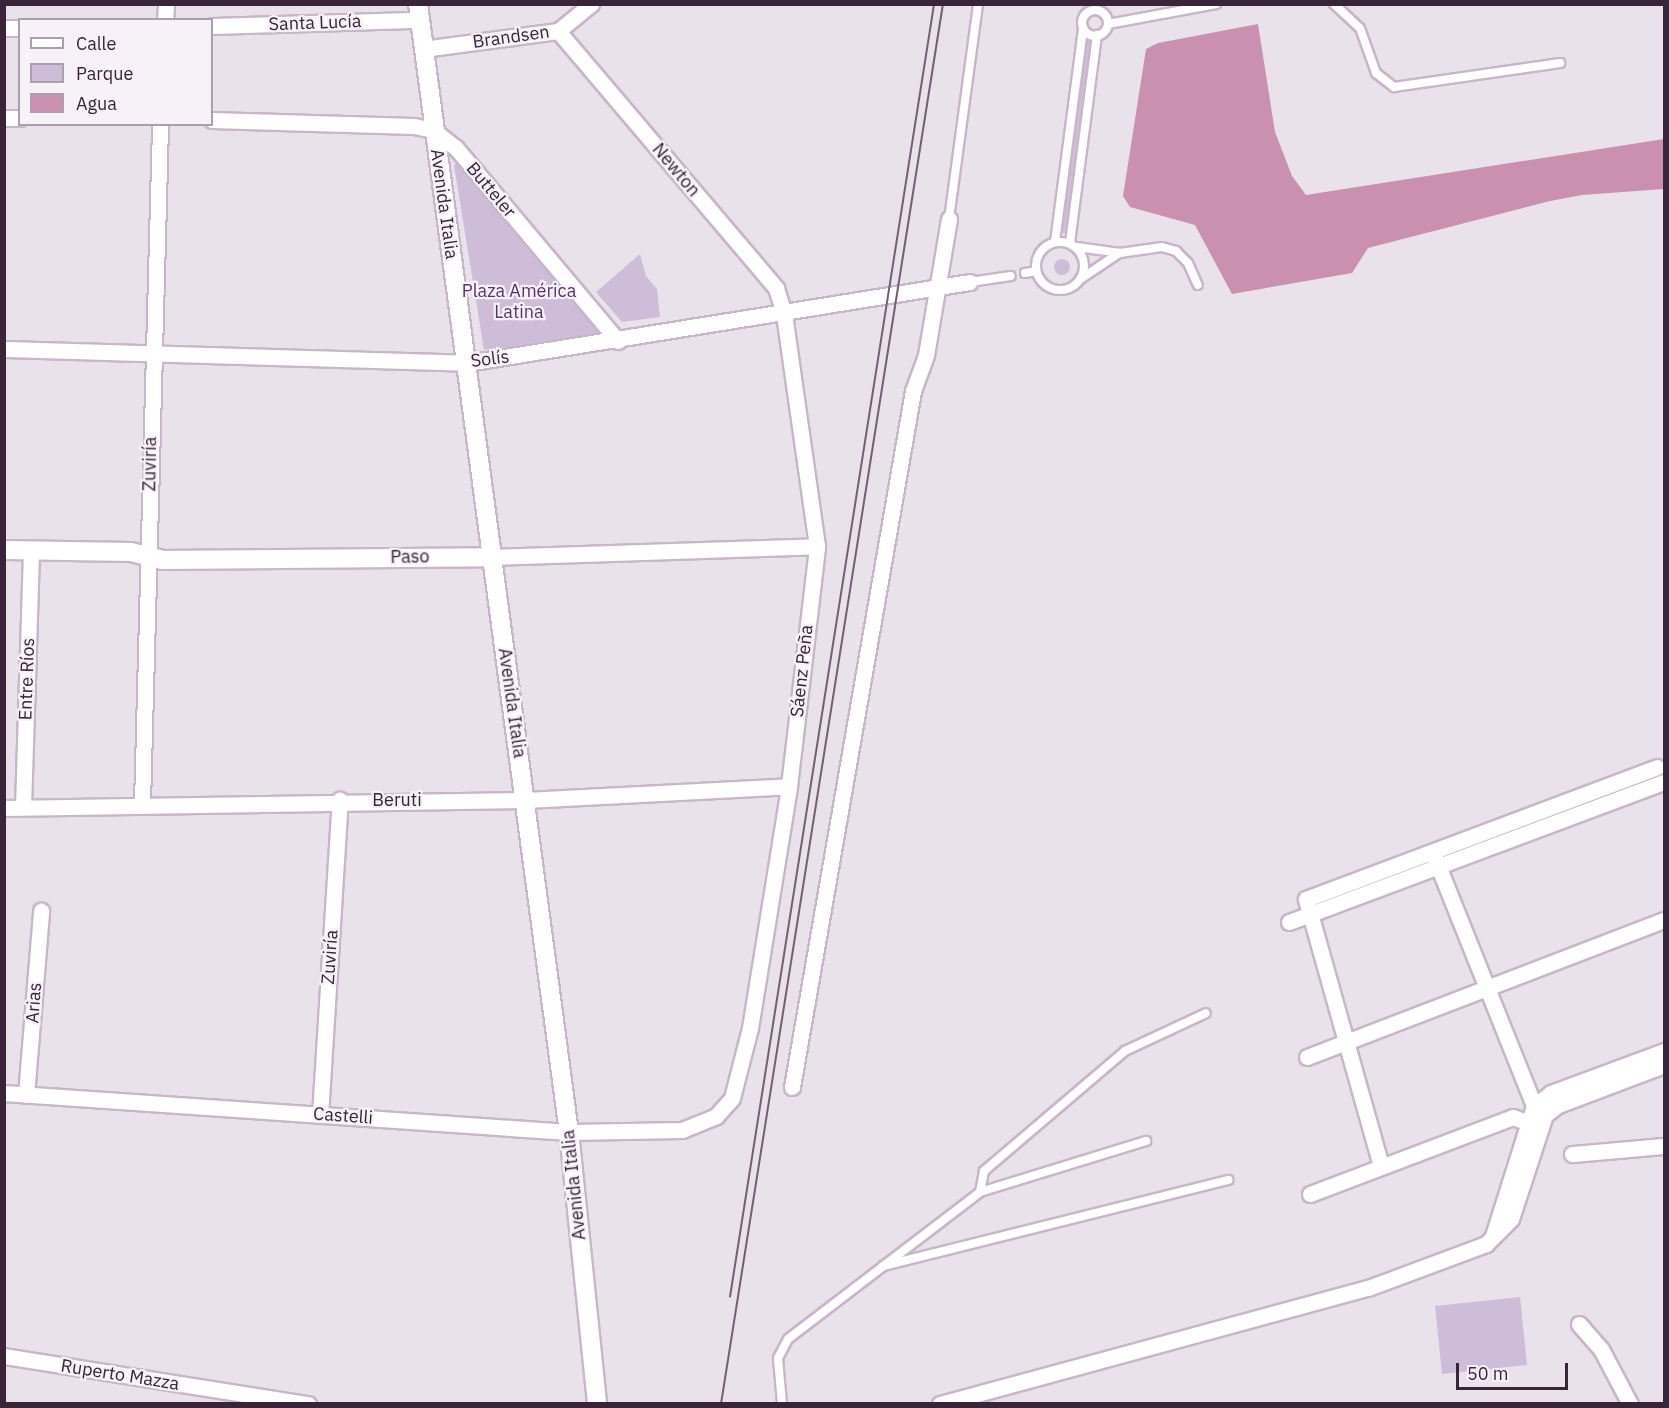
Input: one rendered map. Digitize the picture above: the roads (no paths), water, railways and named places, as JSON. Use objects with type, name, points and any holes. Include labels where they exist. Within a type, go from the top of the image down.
[{"type":"street","name":"Brandsen","points":[[423,49],[558,31],[591,4]]},
{"type":"street","name":"Santa Lucía","points":[[213,26],[418,12]]},
{"type":"street","name":"Avenida Italia","points":[[418,12],[467,363],[490,557],[526,800],[568,1132],[597,1404]]},
{"type":"street","name":"Newton","points":[[558,31],[776,288],[784,314]]},
{"type":"street","points":[[213,120],[414,126],[433,130]]},
{"type":"street","name":"Zuviría","points":[[142,804],[160,126]]},
{"type":"street","name":"Butteler","points":[[433,130],[456,148],[618,341]]},
{"type":"street","points":[[792,1087],[913,391],[926,355],[949,219]]},
{"type":"street","name":"Solís","points":[[4,349],[467,363],[618,341],[970,282]]},
{"type":"street","name":"Sáenz Peña","points":[[682,1130],[716,1116],[732,1098],[750,1028],[789,786],[816,546],[784,314]]},
{"type":"street","name":"Paso","points":[[4,550],[131,552],[162,560],[490,557],[816,546]]},
{"type":"street","name":"Entre Ríos","points":[[23,807],[31,550]]},
{"type":"street","points":[[1289,922],[1435,859],[1660,774]]},
{"type":"street","name":"Beruti","points":[[4,808],[340,800],[526,800],[789,786]]},
{"type":"street","name":"Zuviría","points":[[320,1114],[340,800]]},
{"type":"street","points":[[1435,859],[1536,1118]]},
{"type":"street","name":"Arias","points":[[26,1095],[41,911]]},
{"type":"street","points":[[1311,914],[1349,1040],[1381,1166]]},
{"type":"street","points":[[1307,1057],[1665,920]]},
{"type":"street","points":[[940,1404],[1368,1288],[1453,1259],[1486,1244],[1493,1236],[1536,1118],[1551,1093],[1665,1051]]},
{"type":"street","points":[[1310,1194],[1513,1118],[1536,1118],[1557,1105],[1665,1065]]},
{"type":"street","name":"Castelli","points":[[4,1093],[568,1132],[682,1130]]},
{"type":"street","points":[[1572,1154],[1665,1146]]},
{"type":"street","points":[[1579,1324],[1600,1349],[1630,1404]]},
{"type":"street","name":"Ruperto Mazza","points":[[4,1356],[205,1396],[308,1404]]},
{"type":"lane","points":[[949,219],[978,4]]},
{"type":"lane","points":[[1082,278],[1084,261],[1073,245],[1097,35],[1108,24],[1216,4]]},
{"type":"lane","points":[[1334,4],[1360,28],[1376,73],[1394,87],[1560,63]]},
{"type":"lane","points":[[1036,271],[1038,255],[1055,242],[1087,8],[1103,9],[1108,24]]},
{"type":"lane","points":[[1083,28],[1097,35]]},
{"type":"lane","points":[[1055,242],[1120,253],[1162,247],[1176,251],[1188,262],[1198,285]]},
{"type":"lane","points":[[1036,271],[1053,289],[1070,289],[1082,278],[1120,253]]},
{"type":"lane","points":[[1025,273],[1036,271]]},
{"type":"lane","points":[[970,282],[1011,276]]},
{"type":"lane","points":[[980,1192],[984,1171],[1125,1051],[1206,1013]]},
{"type":"lane","points":[[782,1404],[780,1347],[878,1267],[980,1192],[1146,1142]]},
{"type":"lane","points":[[878,1267],[1228,1180]]},
{"type":"water","points":[[1258,24],[1275,132],[1292,176],[1306,195],[1664,139],[1664,189],[1582,195],[1550,201],[1368,248],[1352,273],[1232,294],[1195,225],[1130,207],[1123,196],[1146,49],[1158,43]]},
{"type":"tram line","points":[[730,1297],[934,4]]},
{"type":"tram line","points":[[721,1404],[943,4]]},
{"type":"park label","name":"Plaza América Latina","points":[[519,302]]}]
